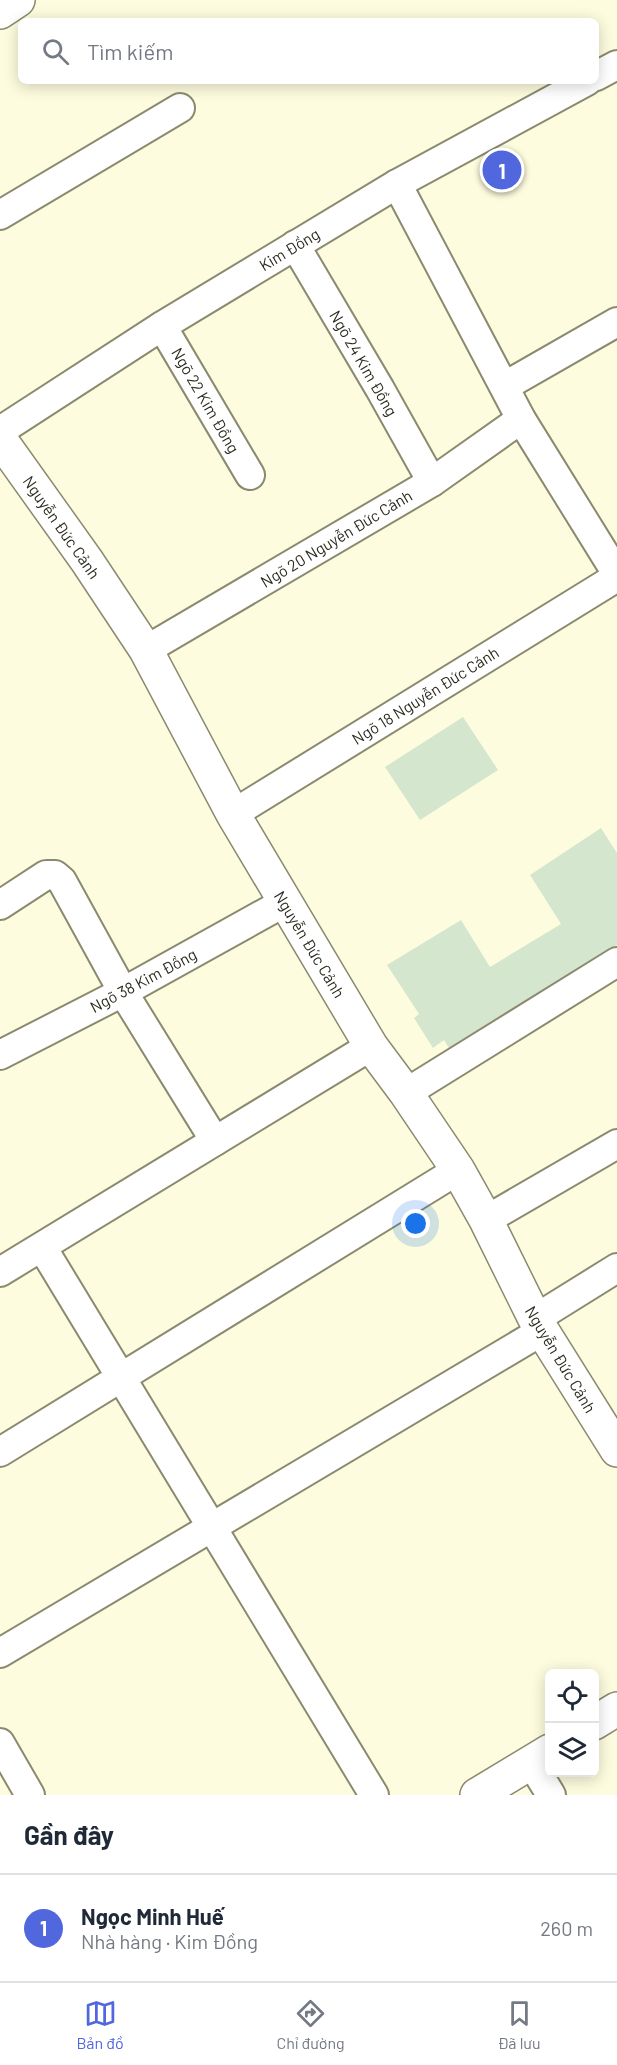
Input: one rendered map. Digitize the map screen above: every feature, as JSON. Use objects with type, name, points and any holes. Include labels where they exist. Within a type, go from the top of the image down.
[{"type":"street","points":[[0,12],[18,0]]},
{"type":"street","name":"Kim Đồng","points":[[0,430],[162,326],[397,184],[586,84]]},
{"type":"street","points":[[0,214],[180,108]]},
{"type":"street","points":[[397,184],[521,419],[617,575]]},
{"type":"street","name":"Ngõ 24 Kim Đồng","points":[[295,245],[432,482]]},
{"type":"street","points":[[505,386],[617,322]]},
{"type":"street","name":"Ngõ 22 Kim Đồng","points":[[162,326],[250,475]]},
{"type":"street","name":"Ngõ 20 Nguyễn Đức Cảnh","points":[[146,650],[432,482],[521,419]]},
{"type":"street","name":"Nguyễn Đức Cảnh","points":[[0,440],[87,561],[146,650],[233,814],[370,1046],[406,1093],[458,1170],[486,1220],[538,1325],[617,1450]]},
{"type":"street","name":"Ngõ 18 Nguyễn Đức Cảnh","points":[[233,814],[617,575]]},
{"type":"street","points":[[0,905],[46,875],[55,875],[62,881],[123,992],[215,1141]]},
{"type":"street","name":"Ngõ 38 Kim Đồng","points":[[0,1055],[123,992],[285,902]]},
{"type":"street","points":[[406,1093],[617,962]]},
{"type":"street","points":[[0,1272],[370,1046]]},
{"type":"street","points":[[486,1220],[617,1144]]},
{"type":"street","points":[[0,1452],[458,1170]]},
{"type":"street","points":[[42,1247],[374,1795]]},
{"type":"street","points":[[0,1653],[212,1527],[538,1325],[617,1268]]},
{"type":"street","points":[[599,1720],[617,1709]]},
{"type":"street","points":[[0,1743],[30,1795]]},
{"type":"street","points":[[477,1795],[540,1757],[551,1795]]},
{"type":"building","points":[[463,717],[498,770],[420,820],[385,767]]},
{"type":"building","points":[[601,828],[617,853],[617,945],[450,1050],[444,1040],[433,1048],[414,1018],[419,1014],[387,965],[461,920],[490,967],[561,924],[530,875]]},
{"type":"place","name":"Ngọc Minh Huế","points":[[502,170]]}]
